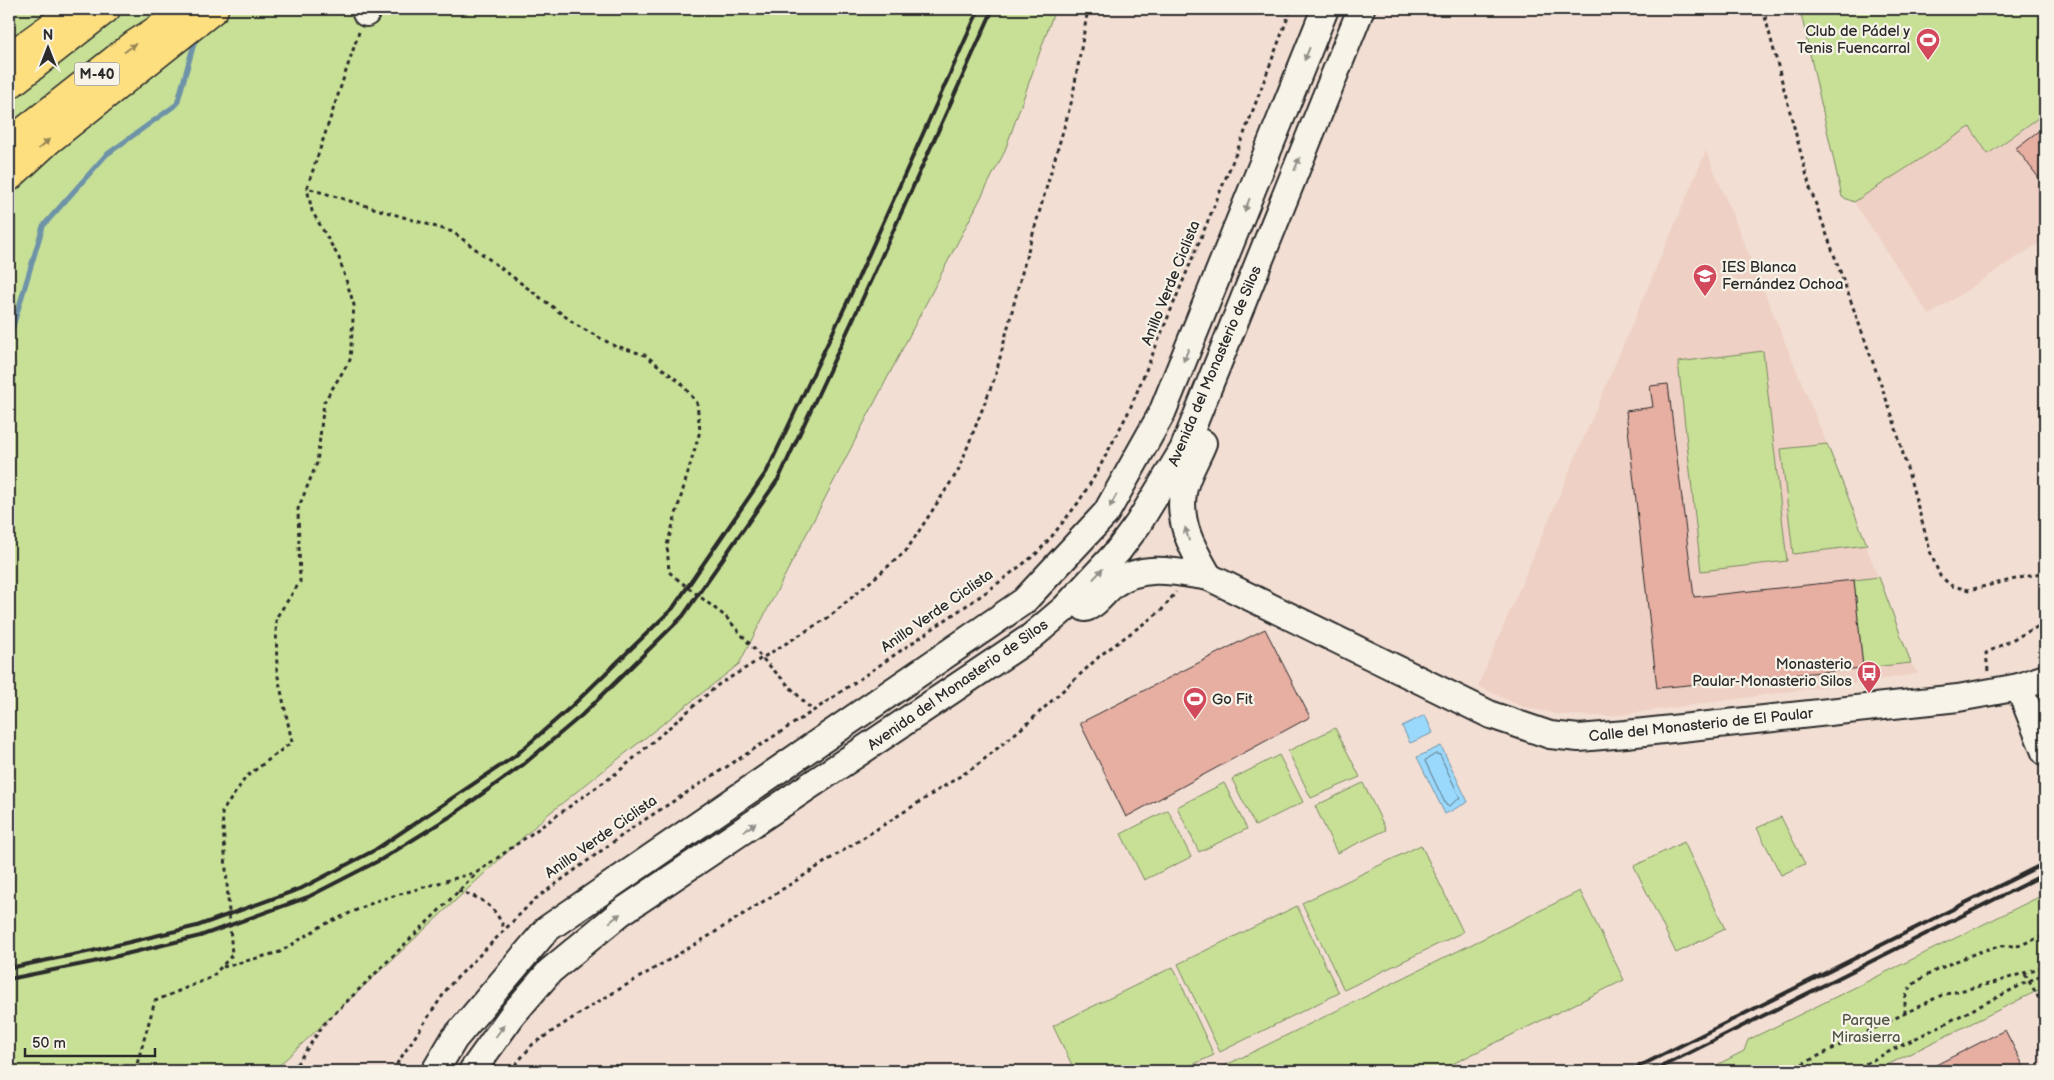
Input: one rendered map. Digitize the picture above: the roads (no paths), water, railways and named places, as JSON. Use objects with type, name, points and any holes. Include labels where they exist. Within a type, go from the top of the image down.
[{"type":"highway","points":[[9,57],[76,9]]},
{"type":"highway","points":[[9,85],[106,9]]},
{"type":"highway","name":"M-40","points":[[9,143],[135,44],[189,9]]},
{"type":"highway","points":[[9,177],[48,140],[214,9]]},
{"type":"street","name":"Avenida del Monasterio de Silos","points":[[435,1071],[454,1039],[546,929],[1024,601],[1106,513],[1162,413],[1325,9]]},
{"type":"street","name":"Avenida del Monasterio de Silos","points":[[472,1071],[513,1014],[550,971],[620,913],[1023,642],[1064,609],[1118,551],[1153,501],[1182,450],[1361,9]]},
{"type":"street","points":[[1209,577],[1187,535],[1182,510],[1183,493],[1217,403],[1214,372]]},
{"type":"street","name":"Calle del Monasterio de El Paular","points":[[1064,609],[1087,608],[1116,583],[1134,574],[1169,570],[1209,577],[1491,715],[1550,735],[1579,738],[1958,698],[2019,687],[2045,678]]},
{"type":"street","points":[[2019,687],[2045,752]]},
{"type":"water","points":[[1425,715],[1433,733],[1410,743],[1402,726]]},
{"type":"water","points":[[1441,746],[1468,802],[1445,814],[1417,757]]},
{"type":"waterway","points":[[9,340],[43,226],[106,155],[177,104],[195,40]]},
{"type":"railway","points":[[9,968],[92,951],[197,926],[302,888],[375,850],[515,756],[573,705],[673,608],[767,471],[851,294],[979,9]]},
{"type":"railway","points":[[9,979],[93,962],[200,936],[308,897],[382,859],[451,816],[524,764],[582,715],[683,616],[779,478],[862,300],[993,9]]},
{"type":"railway","points":[[1630,1071],[2045,863]]},
{"type":"railway","points":[[1653,1071],[2045,874]]},
{"type":"place","name":"Club de Pádel y Tenis Fuencarral","points":[[1928,61]]},
{"type":"place","name":"IES Blanca Fernández Ochoa","points":[[1705,297]]},
{"type":"place","name":"Monasterio Paular-Monasterio Silos","points":[[1869,694]]},
{"type":"place","name":"Go Fit","points":[[1195,720]]},
{"type":"park label","name":"Parque Mirasierra","points":[[1866,1028]]}]
